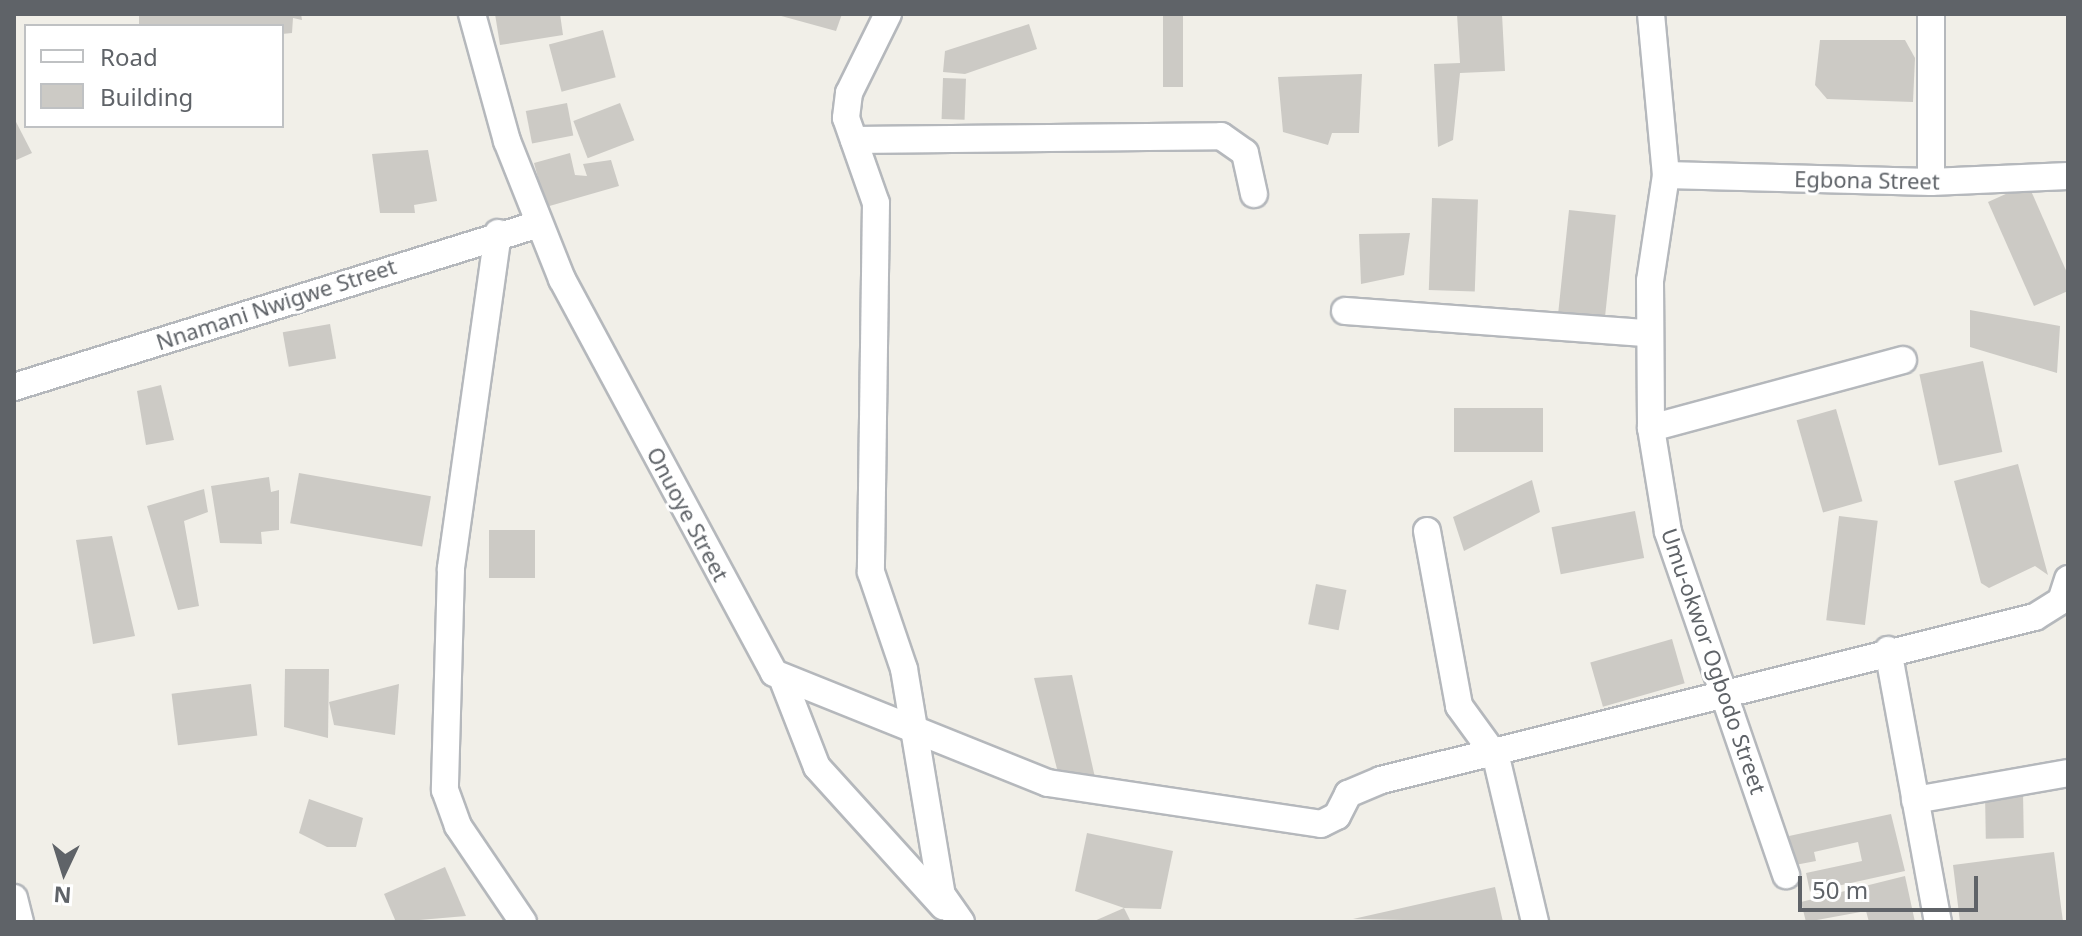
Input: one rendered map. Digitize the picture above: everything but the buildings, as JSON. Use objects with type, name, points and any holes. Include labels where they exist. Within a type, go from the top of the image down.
[{"type":"street","name":"Onuoye Street","points":[[472,14],[507,141],[539,224],[783,680],[817,767],[959,922]]},
{"type":"street","points":[[888,14],[849,93],[854,140],[876,203],[871,572],[904,669],[909,726],[942,895],[959,922]]},
{"type":"street","name":"Umu-okwor Ogbodo Street","points":[[1651,14],[1666,175],[1648,333],[1651,428],[1668,532],[1727,694],[1786,875]]},
{"type":"street","points":[[1931,14],[1931,182]]},
{"type":"street","points":[[854,140],[1221,136],[1245,153],[1254,194]]},
{"type":"street","name":"Egbona Street","points":[[1666,175],[1931,182],[2068,176]]},
{"type":"street","name":"Nnamani Nwigwe Street","points":[[14,387],[498,233],[539,224]]},
{"type":"street","points":[[498,233],[451,569],[445,790],[458,826],[523,922]]},
{"type":"street","points":[[1345,311],[1648,333]]},
{"type":"street","points":[[1651,428],[1903,360]]},
{"type":"street","points":[[1427,531],[1459,706],[1496,757],[1535,922]]},
{"type":"street","points":[[783,680],[909,726],[1048,783],[1305,826],[1337,816],[1348,794],[1381,780],[1496,757],[1888,650],[2035,617],[2061,601],[2068,579]]},
{"type":"street","points":[[1888,650],[1938,922]]},
{"type":"street","points":[[1915,800],[2068,773]]},
{"type":"street","points":[[14,898],[20,922]]}]
